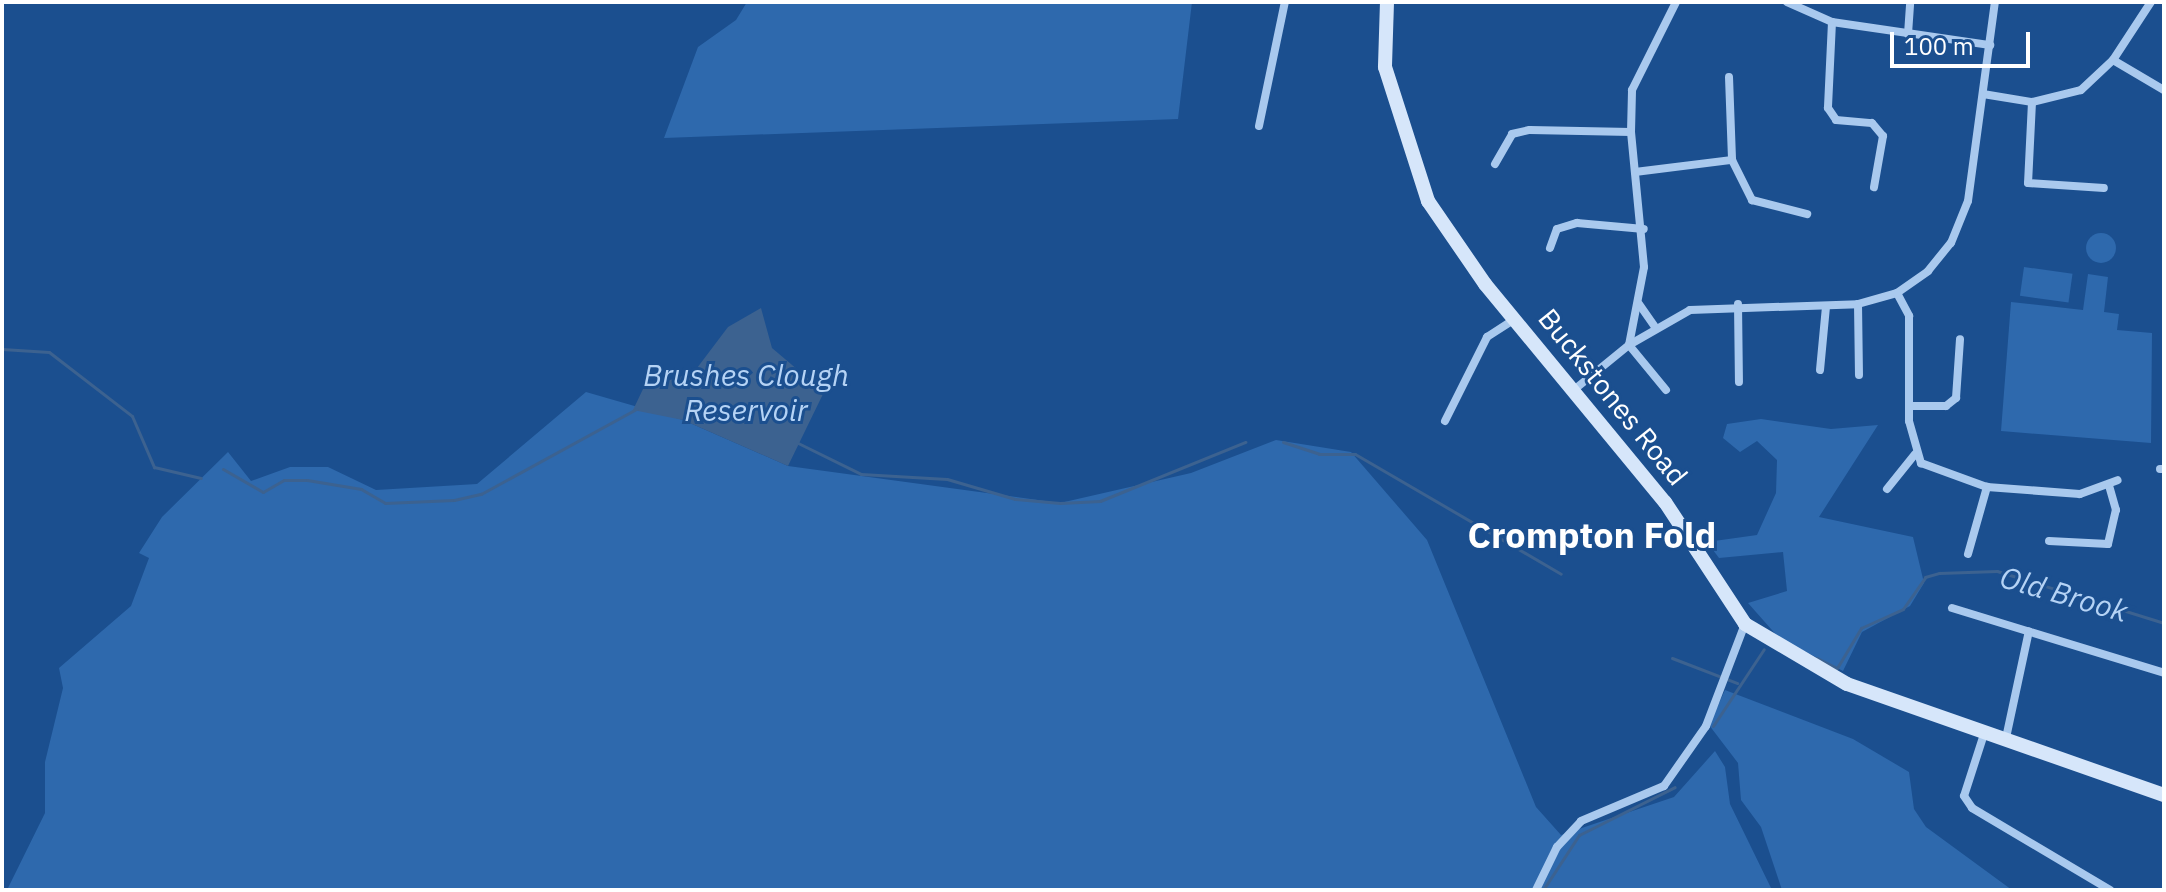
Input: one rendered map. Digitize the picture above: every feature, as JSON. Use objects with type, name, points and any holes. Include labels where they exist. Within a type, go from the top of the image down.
[{"type":"main road","name":"Buckstones Road","points":[[1387,2],[1385,67],[1413,173],[1448,233],[1678,520],[1745,624],[1828,676],[2164,795]]},
{"type":"street","points":[[1259,126],[1285,2]]},
{"type":"street","points":[[1629,345],[1639,304],[1644,229],[1631,132],[1632,90],[1676,2]]},
{"type":"street","points":[[1787,2],[1832,22],[1990,45]]},
{"type":"street","points":[[1908,34],[1910,2]]},
{"type":"street","points":[[1575,389],[1655,327],[1690,310],[1738,304],[1826,307],[1858,304],[1897,293],[1939,260],[1959,227],[1983,94],[1995,2]]},
{"type":"street","points":[[1983,94],[2032,102],[2081,90],[2113,60],[2148,6],[2133,2]]},
{"type":"street","points":[[1832,22],[1828,108],[1836,120],[1872,123],[1883,136],[1874,187]]},
{"type":"street","points":[[2113,60],[2164,90]]},
{"type":"street","points":[[1729,77],[1732,160],[1752,200],[1807,214]]},
{"type":"street","points":[[2032,102],[2028,183],[2104,188]]},
{"type":"street","points":[[1495,164],[1512,134],[1530,130],[1631,132]]},
{"type":"street","points":[[1635,172],[1732,160]]},
{"type":"street","points":[[2089,187],[2090,177]]},
{"type":"street","points":[[1550,248],[1557,229],[1577,223],[1644,229]]},
{"type":"street","points":[[1897,293],[1909,316],[1910,406],[1915,454],[1931,471],[1987,487],[2080,494],[2109,486],[2118,480]]},
{"type":"street","points":[[1639,304],[1655,327]]},
{"type":"street","points":[[1738,304],[1739,382]]},
{"type":"street","points":[[1858,304],[1859,375]]},
{"type":"street","points":[[1820,370],[1826,307]]},
{"type":"street","points":[[1445,421],[1487,337],[1515,318]]},
{"type":"street","points":[[1910,406],[1946,406],[1956,398],[1960,339]]},
{"type":"street","points":[[1629,345],[1666,390]]},
{"type":"street","points":[[1887,489],[1915,454]]},
{"type":"street","points":[[2049,541],[2108,544],[2116,510],[2109,486]]},
{"type":"street","points":[[1968,554],[1987,487]]},
{"type":"street","points":[[1952,608],[2164,673]]},
{"type":"street","points":[[1536,890],[1557,847],[1581,821],[1664,786],[1723,685],[1745,624]]},
{"type":"street","points":[[2006,738],[2029,631]]},
{"type":"street","points":[[1985,731],[1964,796],[1972,808],[2110,890]]},
{"type":"shaded area","points":[[747,2],[1192,2],[1178,119],[664,138],[698,47],[736,20]]},
{"type":"shaded area","points":[[2101,233],[2107,234],[2115,242],[2115,254],[2107,262],[2101,263],[2095,262],[2087,254],[2086,248],[2087,242],[2095,234]]},
{"type":"shaded area","points":[[2024,267],[2073,274],[2068,303],[2020,296]]},
{"type":"shaded area","points":[[2088,274],[2108,277],[2104,312],[2119,314],[2117,330],[2152,333],[2151,443],[2001,431],[2011,302],[2083,310]]},
{"type":"shaded area","points":[[586,392],[683,420],[788,466],[1060,503],[1191,473],[1276,440],[1351,452],[1427,540],[1536,807],[1561,835],[1674,797],[1715,751],[1725,767],[1730,804],[1772,890],[7,890],[45,813],[45,762],[63,688],[59,668],[131,606],[149,558],[139,553],[162,517],[228,452],[251,481],[290,467],[328,467],[376,490],[477,484]]},
{"type":"shaded area","points":[[1761,419],[1831,429],[1878,425],[1819,517],[1913,537],[1924,583],[1910,606],[1862,632],[1843,671],[1779,638],[1748,603],[1787,591],[1783,552],[1719,558],[1707,542],[1757,535],[1776,493],[1777,460],[1757,441],[1740,452],[1723,438],[1727,424]]},
{"type":"shaded area","points":[[1725,690],[1853,739],[1909,772],[1914,809],[1926,827],[2012,890],[1782,890],[1761,827],[1741,800],[1738,763],[1709,725]]},
{"type":"water","name":"Brushes Clough Reservoir","points":[[761,308],[772,348],[824,392],[788,466],[683,420],[633,410],[643,389],[694,372],[728,327]]},
{"type":"waterway","points":[[2,349],[49,352],[132,416],[154,467],[201,478]]},
{"type":"waterway","points":[[223,469],[263,492],[284,480],[307,480],[361,489],[385,503],[454,500],[481,494],[636,409]]},
{"type":"waterway","points":[[798,443],[861,474],[947,479],[1015,499],[1060,503],[1100,501],[1245,442]]},
{"type":"waterway","points":[[1283,442],[1319,454],[1355,454],[1561,574]]},
{"type":"waterway","name":"Old Brook","points":[[1817,658],[1837,668],[1861,628],[1903,609],[1925,577],[1939,573],[1997,571],[2164,623]]},
{"type":"waterway","name":"Old Brook","points":[[1713,726],[1764,649]]},
{"type":"waterway","points":[[1672,658],[1737,683]]},
{"type":"waterway","name":"Old Brook","points":[[1543,890],[1579,835],[1675,787]]},
{"type":"district","name":"Crompton Fold","points":[[1592,535]]}]
